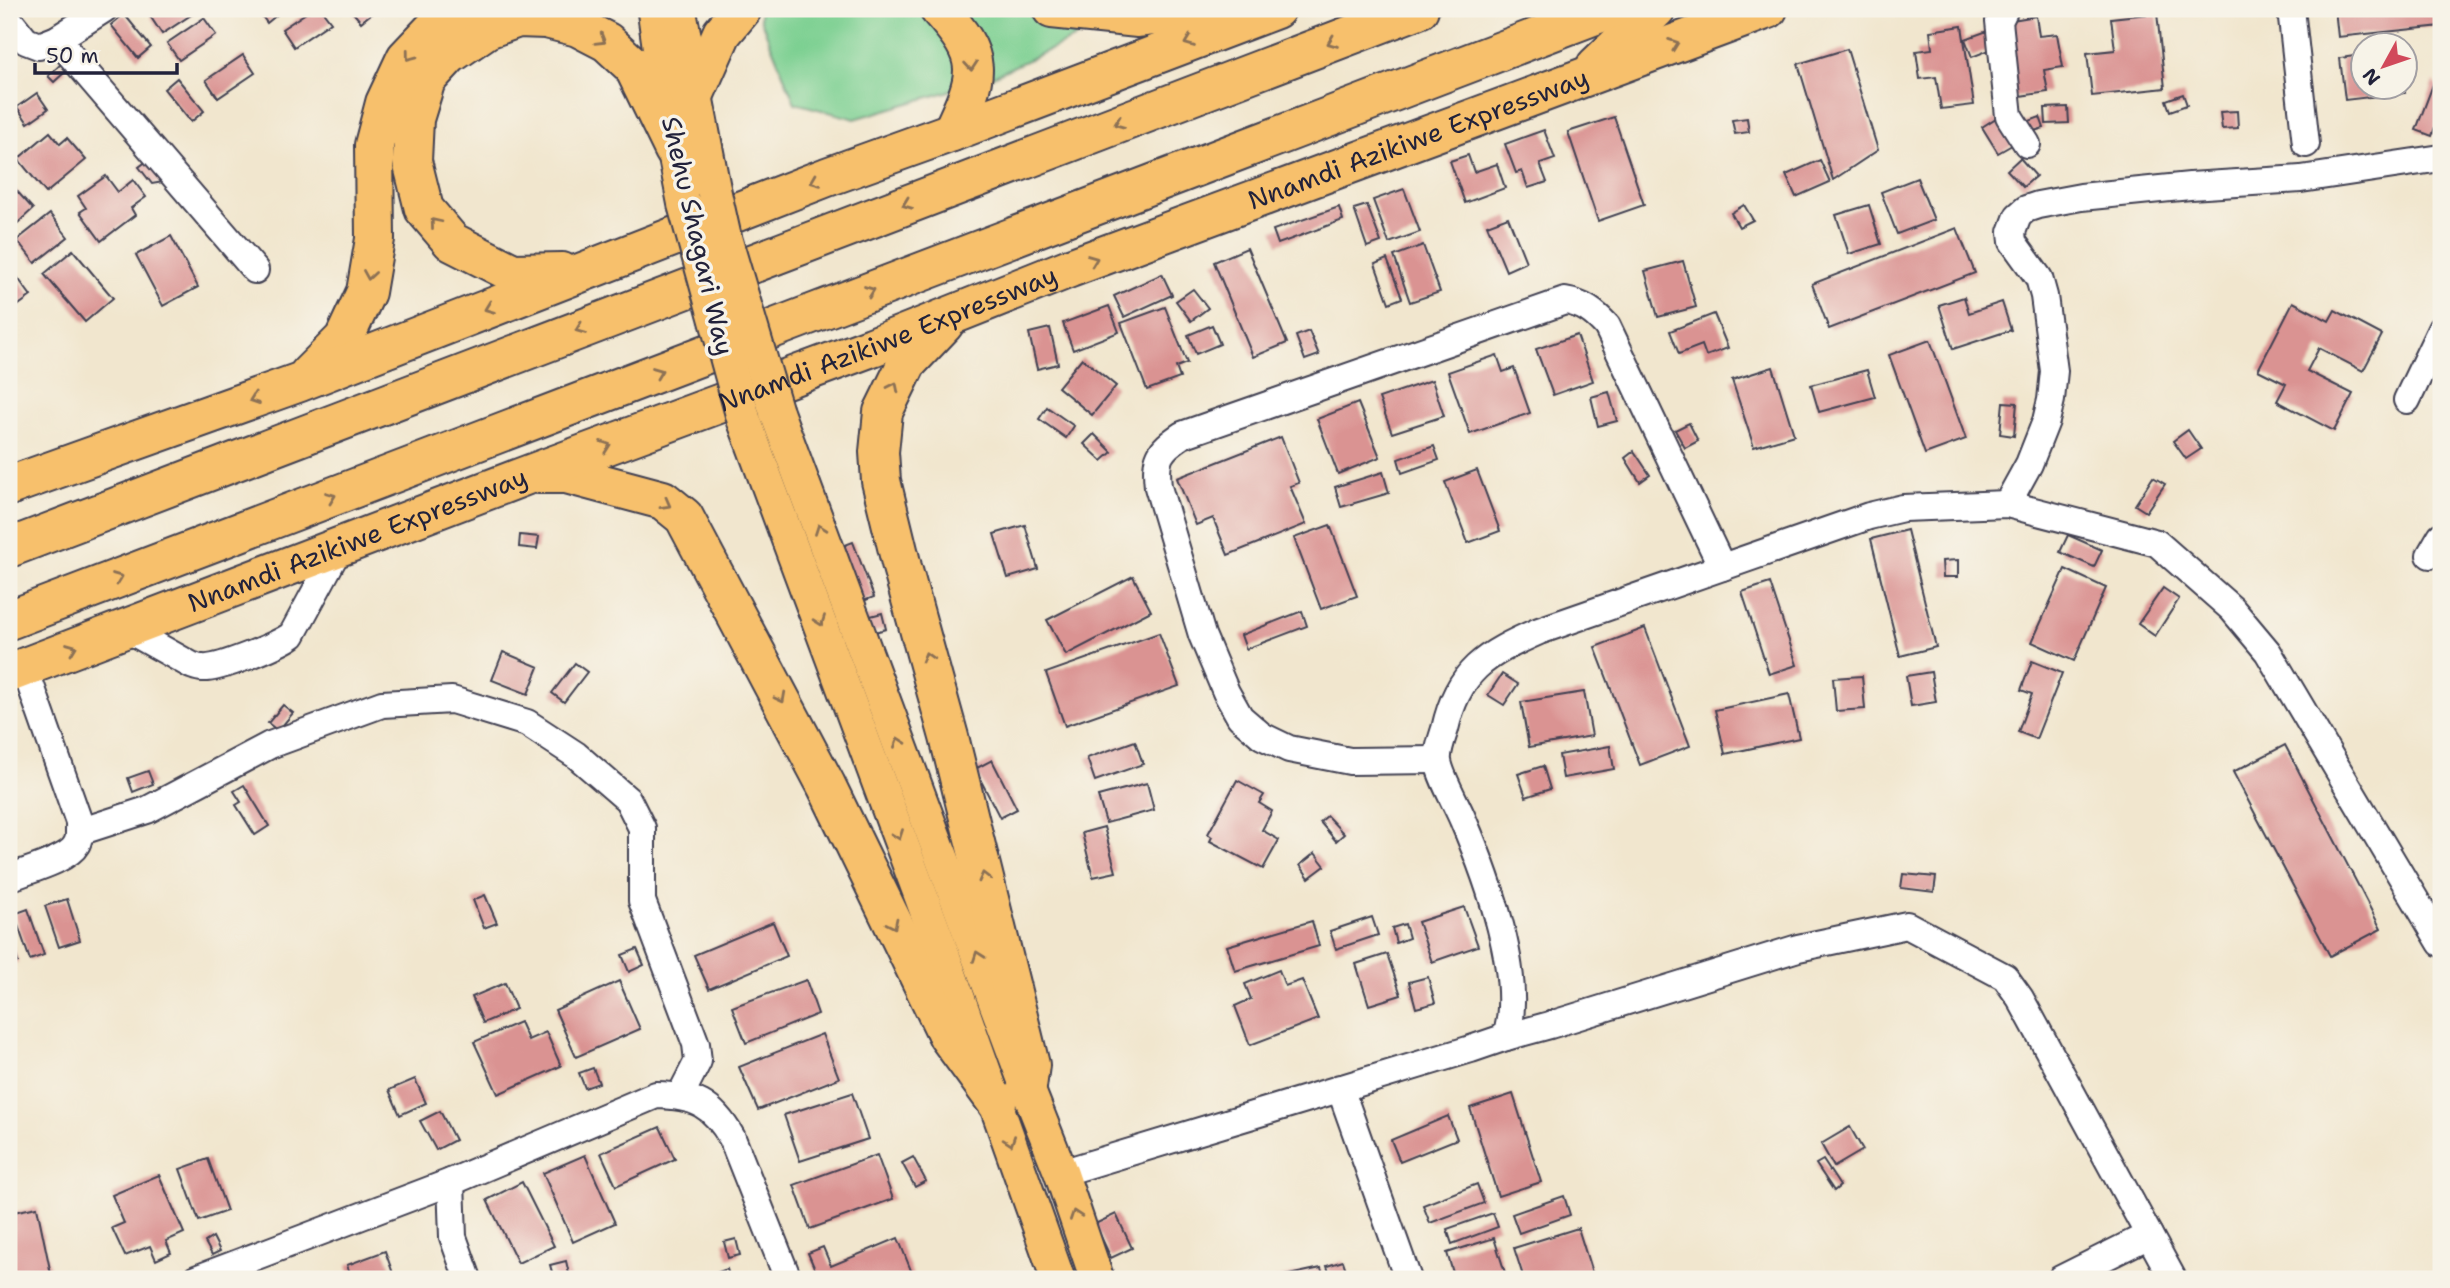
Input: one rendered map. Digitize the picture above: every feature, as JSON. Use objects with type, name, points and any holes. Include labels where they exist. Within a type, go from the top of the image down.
[{"type":"highway","points":[[300,382],[344,339],[366,292],[375,239],[374,145],[386,103],[406,58],[444,18],[458,9]]},
{"type":"highway","points":[[694,96],[722,33],[743,9]]},
{"type":"highway","points":[[939,9],[963,36],[974,65],[970,95],[952,132]]},
{"type":"highway","points":[[1052,9],[1138,18],[1212,9]]},
{"type":"highway","points":[[9,486],[300,382],[827,177],[1276,9]]},
{"type":"highway","points":[[9,548],[1419,9]]},
{"type":"highway","name":"Nnamdi Azikiwe Expressway","points":[[9,620],[1611,9]]},
{"type":"highway","points":[[1582,79],[1657,9]]},
{"type":"highway","name":"Nnamdi Azikiwe Expressway","points":[[16,669],[945,319],[1096,259],[1768,9]]},
{"type":"highway","points":[[585,271],[513,273],[452,242],[424,209],[412,161],[414,119],[426,80],[449,55],[487,29],[518,18],[546,19],[578,27],[607,42],[633,66],[674,150]]},
{"type":"highway","points":[[530,474],[566,474],[663,500],[684,517],[826,785],[948,1036],[1012,1095],[1030,1065],[949,737],[881,481],[879,452],[883,412],[907,363],[943,327],[945,319]]},
{"type":"main road","name":"Shehu Shagari Way","points":[[654,9],[674,150],[724,236],[776,411],[1012,1095]]},
{"type":"main road","name":"Shehu Shagari Way","points":[[679,9],[694,96],[700,198],[744,420],[1012,1095]]},
{"type":"main road","points":[[1012,1095],[1061,1173],[1097,1279]]},
{"type":"main road","points":[[1012,1095],[1058,1279]]},
{"type":"street","points":[[9,20],[26,41],[39,46],[57,39],[104,9]]},
{"type":"street","points":[[2005,9],[1999,21],[2009,116],[2027,144]]},
{"type":"street","points":[[2291,9],[2306,145]]},
{"type":"street","points":[[57,39],[255,270]]},
{"type":"street","points":[[2007,503],[2029,464],[2046,421],[2053,370],[2044,296],[2039,278],[2013,242],[2011,232],[2018,216],[2026,209],[2081,197],[2301,178],[2441,158]]},
{"type":"street","points":[[1437,760],[1350,761],[1289,749],[1262,736],[1240,717],[1226,692],[1202,635],[1158,487],[1156,468],[1159,455],[1169,444],[1182,435],[1564,301],[1580,304],[1607,326],[1723,568]]},
{"type":"street","points":[[2407,400],[2441,329]]},
{"type":"street","points":[[1506,1037],[1513,1003],[1503,940],[1471,837],[1437,760],[1450,705],[1462,681],[1476,666],[1518,640],[1539,631],[1833,527],[1903,508],[2007,503],[2157,543],[2232,609],[2268,652],[2441,943]]},
{"type":"street","points":[[125,628],[191,665],[202,668],[216,667],[282,642],[292,635],[298,626],[340,546]]},
{"type":"street","points":[[9,878],[68,853],[77,845],[79,832],[79,822],[16,669]]},
{"type":"street","points":[[79,832],[147,810],[270,745],[382,704],[452,700],[527,723],[576,755],[628,800],[642,828],[642,901],[696,1044],[698,1061],[680,1096]]},
{"type":"street","points":[[1061,1173],[1798,948],[1907,925],[2006,977],[2173,1279]]},
{"type":"street","points":[[1340,1088],[1408,1279]]},
{"type":"street","points":[[196,1279],[250,1269],[656,1095],[680,1096],[705,1104],[722,1120],[732,1138],[788,1279]]},
{"type":"street","points":[[451,1182],[453,1237],[468,1279]]},
{"type":"street","points":[[2061,1279],[2149,1235]]},
{"type":"green space","points":[[760,9],[1138,9],[980,82],[855,119],[795,103],[760,18]]},
{"type":"building","points":[[161,9],[200,9],[162,34],[150,16]]},
{"type":"building","points":[[257,9],[273,9],[278,14],[267,23]]},
{"type":"building","points":[[312,9],[321,9],[331,22],[294,47],[282,29]]},
{"type":"building","points":[[350,9],[377,9],[361,22]]},
{"type":"building","points":[[2335,9],[2439,9],[2441,26],[2385,32],[2348,32],[2348,36],[2338,37]]},
{"type":"building","points":[[2157,13],[2165,88],[2092,96],[2087,53],[2115,50],[2111,18]]},
{"type":"building","points":[[124,14],[151,47],[138,58],[111,25]]},
{"type":"building","points":[[2036,16],[2039,36],[2057,34],[2063,67],[2044,70],[2048,92],[2013,97],[2001,22]]},
{"type":"building","points":[[204,18],[216,35],[179,60],[167,43]]},
{"type":"building","points":[[1962,26],[1974,105],[1941,109],[1936,77],[1920,79],[1916,51],[1932,49],[1930,31]]},
{"type":"building","points":[[1990,30],[1997,47],[1972,57],[1965,39]]},
{"type":"building","points":[[1847,49],[1878,150],[1833,180],[1798,64]]},
{"type":"building","points":[[243,55],[255,73],[218,98],[206,80]]},
{"type":"building","points":[[2348,57],[2348,100],[2345,100],[2340,58]]},
{"type":"building","points":[[61,64],[66,71],[54,82],[48,76]]},
{"type":"building","points":[[177,78],[204,111],[191,122],[164,89]]},
{"type":"building","points":[[2434,82],[2441,90],[2441,109],[2432,136],[2416,130]]},
{"type":"building","points":[[37,93],[48,109],[28,123],[17,107]]},
{"type":"building","points":[[2183,94],[2187,105],[2170,111],[2166,100]]},
{"type":"building","points":[[2068,107],[2069,123],[2046,124],[2045,108]]},
{"type":"building","points":[[2237,111],[2238,128],[2222,129],[2220,112]]},
{"type":"building","points":[[1614,117],[1644,205],[1598,221],[1568,132]]},
{"type":"building","points":[[2040,117],[2044,128],[2027,133],[2024,123]]},
{"type":"building","points":[[1747,118],[1749,132],[1735,134],[1732,120]]},
{"type":"building","points":[[1996,118],[2012,145],[1998,153],[1982,127]]},
{"type":"building","points":[[1544,130],[1555,159],[1540,164],[1547,182],[1528,188],[1522,171],[1516,173],[1505,144]]},
{"type":"building","points":[[50,132],[60,144],[67,138],[86,160],[46,193],[18,159]]},
{"type":"building","points":[[1468,155],[1474,172],[1497,164],[1505,188],[1465,203],[1450,161]]},
{"type":"building","points":[[2020,158],[2036,176],[2023,187],[2007,170]]},
{"type":"building","points":[[1820,160],[1830,182],[1796,197],[1786,175]]},
{"type":"building","points":[[147,161],[163,182],[152,184],[139,167]]},
{"type":"building","points":[[106,176],[118,192],[133,180],[146,197],[131,208],[135,215],[101,241],[80,212],[86,208],[78,196]]},
{"type":"building","points":[[1917,178],[1934,220],[1897,234],[1881,192]]},
{"type":"building","points":[[15,189],[33,209],[9,231],[9,194]]},
{"type":"building","points":[[1404,189],[1420,232],[1389,243],[1373,200]]},
{"type":"building","points":[[1367,205],[1381,242],[1367,247],[1354,209]]},
{"type":"building","points":[[1744,205],[1753,220],[1739,227],[1731,213]]},
{"type":"building","points":[[1869,205],[1881,244],[1849,254],[1836,215]]},
{"type":"building","points":[[1339,207],[1343,220],[1278,244],[1273,230]]},
{"type":"building","points":[[50,214],[68,237],[35,263],[17,240]]},
{"type":"building","points":[[1508,217],[1526,262],[1506,271],[1487,225]]},
{"type":"building","points":[[1957,228],[1975,273],[1829,329],[1812,284]]},
{"type":"building","points":[[171,236],[198,287],[163,306],[136,255]]},
{"type":"building","points":[[1423,245],[1440,292],[1410,302],[1394,256]]},
{"type":"building","points":[[1247,248],[1287,343],[1253,357],[1214,262]]},
{"type":"building","points":[[73,250],[113,298],[85,322],[44,274]]},
{"type":"building","points":[[1387,259],[1402,298],[1389,303],[1375,264]]},
{"type":"building","points":[[1683,261],[1696,307],[1658,317],[1645,271]]},
{"type":"building","points":[[9,266],[31,296],[9,312]]},
{"type":"building","points":[[1162,274],[1172,295],[1124,317],[1114,296]]},
{"type":"building","points":[[1193,289],[1208,308],[1191,321],[1176,301]]},
{"type":"building","points":[[1964,297],[1969,313],[2002,302],[2011,330],[1953,349],[1939,305]]},
{"type":"building","points":[[2293,302],[2329,321],[2335,310],[2382,335],[2363,371],[2319,348],[2307,371],[2353,394],[2334,431],[2277,401],[2286,384],[2258,370]]},
{"type":"building","points":[[1109,306],[1119,332],[1073,350],[1063,323]]},
{"type":"building","points":[[1165,307],[1187,363],[1176,367],[1180,378],[1147,390],[1121,323]]},
{"type":"building","points":[[1714,314],[1728,348],[1706,356],[1702,345],[1679,354],[1670,331]]},
{"type":"building","points":[[1212,325],[1220,344],[1196,354],[1188,335]]},
{"type":"building","points":[[1050,328],[1058,364],[1037,369],[1029,333]]},
{"type":"building","points":[[1309,331],[1319,355],[1305,360],[1296,336]]},
{"type":"building","points":[[1577,335],[1593,381],[1553,395],[1536,349]]},
{"type":"building","points":[[1930,340],[1966,439],[1925,454],[1889,355]]},
{"type":"building","points":[[1497,355],[1503,372],[1514,368],[1530,413],[1470,434],[1448,372]]},
{"type":"building","points":[[1082,358],[1116,386],[1092,415],[1058,387]]},
{"type":"building","points":[[1773,367],[1794,435],[1754,447],[1732,380]]},
{"type":"building","points":[[1867,370],[1875,397],[1819,412],[1811,385]]},
{"type":"building","points":[[1432,380],[1444,416],[1392,433],[1379,398]]},
{"type":"building","points":[[1609,392],[1617,421],[1598,426],[1591,397]]},
{"type":"building","points":[[2003,402],[2017,403],[2014,436],[2000,434]]},
{"type":"building","points":[[1358,403],[1380,457],[1338,474],[1317,419]]},
{"type":"building","points":[[1047,407],[1074,426],[1066,438],[1039,419]]},
{"type":"building","points":[[1689,423],[1698,441],[1685,448],[1675,430]]},
{"type":"building","points":[[2188,430],[2201,449],[2186,459],[2173,441]]},
{"type":"building","points":[[1094,434],[1112,452],[1102,461],[1084,444]]},
{"type":"building","points":[[1281,437],[1299,483],[1290,486],[1306,524],[1228,555],[1213,518],[1196,525],[1177,478]]},
{"type":"building","points":[[1434,446],[1439,460],[1402,473],[1398,459]]},
{"type":"building","points":[[1634,451],[1650,475],[1640,482],[1625,458]]},
{"type":"building","points":[[1477,470],[1500,531],[1468,543],[1445,482]]},
{"type":"building","points":[[1383,472],[1389,493],[1341,507],[1335,487]]},
{"type":"building","points":[[2153,477],[2165,484],[2146,512],[2135,505]]},
{"type":"building","points":[[1025,525],[1038,569],[1008,578],[994,534]]},
{"type":"building","points":[[1330,525],[1357,596],[1321,609],[1294,538]]},
{"type":"building","points":[[1907,530],[1936,647],[1900,656],[1871,539]]},
{"type":"building","points":[[520,535],[539,537],[537,549],[519,547]]},
{"type":"building","points":[[2068,535],[2102,550],[2094,567],[2060,552]]},
{"type":"building","points":[[853,542],[874,597],[853,605],[832,550]]},
{"type":"building","points":[[1958,560],[1958,577],[1943,577],[1942,561]]},
{"type":"building","points":[[2065,569],[2106,588],[2074,661],[2032,642]]},
{"type":"building","points":[[1133,576],[1151,611],[1066,655],[1047,620]]},
{"type":"building","points":[[1770,583],[1797,665],[1769,674],[1742,592]]},
{"type":"building","points":[[2163,588],[2179,599],[2155,636],[2138,624]]},
{"type":"building","points":[[1302,611],[1307,626],[1246,649],[1241,635]]},
{"type":"building","points":[[882,613],[886,629],[867,634],[863,618]]},
{"type":"building","points":[[1645,628],[1690,746],[1640,765],[1595,647]]},
{"type":"building","points":[[1159,633],[1179,686],[1065,726],[1046,673]]},
{"type":"building","points":[[503,652],[539,667],[528,694],[492,680]]},
{"type":"building","points":[[2032,661],[2062,673],[2036,739],[2018,732],[2032,694],[2021,690]]},
{"type":"building","points":[[575,663],[587,672],[564,702],[552,693]]},
{"type":"building","points":[[1931,672],[1936,702],[1911,706],[1906,676]]},
{"type":"building","points":[[1502,674],[1518,684],[1504,705],[1488,695]]},
{"type":"building","points":[[1862,676],[1865,709],[1836,711],[1833,678]]},
{"type":"building","points":[[1584,692],[1592,736],[1529,747],[1521,702]]},
{"type":"building","points":[[1789,694],[1799,738],[1725,754],[1715,710]]},
{"type":"building","points":[[283,705],[293,713],[278,731],[268,723]]},
{"type":"building","points":[[1135,741],[1143,764],[1095,781],[1087,758]]},
{"type":"building","points":[[2285,745],[2381,929],[2330,956],[2233,772]]},
{"type":"building","points":[[1610,746],[1614,769],[1563,778],[1559,755]]},
{"type":"building","points":[[992,760],[1017,809],[1000,818],[975,769]]},
{"type":"building","points":[[1543,766],[1550,789],[1526,797],[1518,774]]},
{"type":"building","points":[[148,771],[153,784],[133,792],[128,778]]},
{"type":"building","points":[[1237,780],[1264,795],[1259,803],[1272,811],[1262,830],[1279,840],[1263,869],[1210,841],[1212,837],[1208,834]]},
{"type":"building","points":[[1147,783],[1154,810],[1106,823],[1098,796]]},
{"type":"building","points":[[244,785],[269,826],[255,835],[236,805],[241,802],[234,791]]},
{"type":"building","points":[[1327,816],[1344,834],[1336,841],[1320,822]]},
{"type":"building","points":[[1104,827],[1116,872],[1093,877],[1082,833]]},
{"type":"building","points":[[1315,853],[1325,866],[1309,878],[1300,865]]},
{"type":"building","points":[[1903,874],[1936,877],[1934,892],[1901,888]]},
{"type":"building","points":[[485,895],[497,923],[484,928],[473,900]]},
{"type":"building","points":[[67,899],[80,940],[59,947],[45,906]]},
{"type":"building","points":[[1464,907],[1478,946],[1432,962],[1418,922]]},
{"type":"building","points":[[28,909],[44,955],[30,960],[14,914]]},
{"type":"building","points":[[1372,917],[1378,935],[1336,949],[1330,931]]},
{"type":"building","points":[[1312,921],[1319,946],[1235,971],[1227,946]]},
{"type":"building","points":[[773,922],[787,956],[709,989],[694,955]]},
{"type":"building","points":[[1405,924],[1409,938],[1396,943],[1392,928]]},
{"type":"building","points":[[9,932],[18,962],[9,965]]},
{"type":"building","points":[[637,949],[644,965],[629,972],[622,955]]},
{"type":"building","points":[[1387,954],[1401,995],[1369,1005],[1356,964]]},
{"type":"building","points":[[1279,970],[1285,986],[1302,980],[1318,1019],[1250,1045],[1235,1006],[1251,999],[1245,984]]},
{"type":"building","points":[[1428,977],[1435,1003],[1416,1008],[1409,982]]},
{"type":"building","points":[[806,980],[818,1014],[746,1043],[732,1007]]},
{"type":"building","points":[[619,981],[640,1029],[576,1057],[555,1010]]},
{"type":"building","points":[[505,983],[516,1009],[483,1023],[472,997]]},
{"type":"building","points":[[520,1022],[528,1040],[546,1032],[561,1066],[498,1094],[474,1042]]},
{"type":"building","points":[[822,1034],[839,1078],[758,1110],[739,1067]]},
{"type":"building","points":[[593,1068],[599,1083],[585,1088],[579,1073]]},
{"type":"building","points":[[415,1079],[426,1103],[400,1115],[389,1090]]},
{"type":"building","points":[[852,1093],[868,1139],[800,1161],[784,1115]]},
{"type":"building","points":[[1513,1094],[1541,1182],[1498,1196],[1470,1108]]},
{"type":"building","points":[[440,1111],[455,1140],[436,1150],[420,1121]]},
{"type":"building","points":[[1448,1116],[1457,1139],[1400,1162],[1391,1140]]},
{"type":"building","points":[[660,1127],[675,1159],[616,1186],[601,1153]]},
{"type":"building","points":[[1850,1127],[1863,1150],[1834,1167],[1821,1144]]},
{"type":"building","points":[[585,1155],[615,1223],[573,1242],[543,1173]]},
{"type":"building","points":[[877,1155],[893,1199],[810,1229],[794,1185]]},
{"type":"building","points":[[913,1157],[926,1181],[915,1187],[902,1163]]},
{"type":"building","points":[[208,1159],[227,1211],[199,1221],[180,1169]]},
{"type":"building","points":[[1823,1160],[1840,1186],[1834,1191],[1816,1164]]},
{"type":"building","points":[[159,1175],[184,1233],[166,1241],[171,1253],[156,1260],[150,1246],[125,1256],[112,1228],[124,1223],[112,1195]]},
{"type":"building","points":[[522,1182],[554,1246],[518,1263],[487,1200]]},
{"type":"building","points":[[1477,1184],[1484,1203],[1430,1223],[1423,1205]]},
{"type":"building","points":[[1564,1196],[1570,1215],[1519,1233],[1512,1214]]},
{"type":"building","points":[[37,1207],[52,1279],[9,1279],[9,1213]]},
{"type":"building","points":[[1493,1213],[1498,1227],[1452,1244],[1447,1229]]},
{"type":"building","points":[[1116,1214],[1132,1248],[1111,1258],[1095,1224]]},
{"type":"building","points":[[1578,1228],[1594,1279],[1524,1279],[1514,1248]]},
{"type":"building","points":[[213,1237],[220,1251],[212,1255],[205,1242]]},
{"type":"building","points":[[898,1238],[914,1278],[912,1279],[819,1279],[808,1253],[823,1247],[831,1266]]},
{"type":"building","points":[[1494,1238],[1507,1279],[1455,1279],[1447,1253]]},
{"type":"building","points":[[736,1239],[740,1255],[728,1258],[724,1242]]},
{"type":"building","points":[[385,1251],[395,1279],[352,1279],[347,1265]]},
{"type":"building","points":[[566,1261],[570,1278],[554,1279],[550,1265]]},
{"type":"building","points":[[1343,1261],[1349,1279],[1331,1279],[1327,1266]]},
{"type":"building","points":[[1321,1268],[1324,1279],[1275,1279],[1275,1278]]},
{"type":"building","points":[[727,1269],[730,1279],[699,1279]]}]
